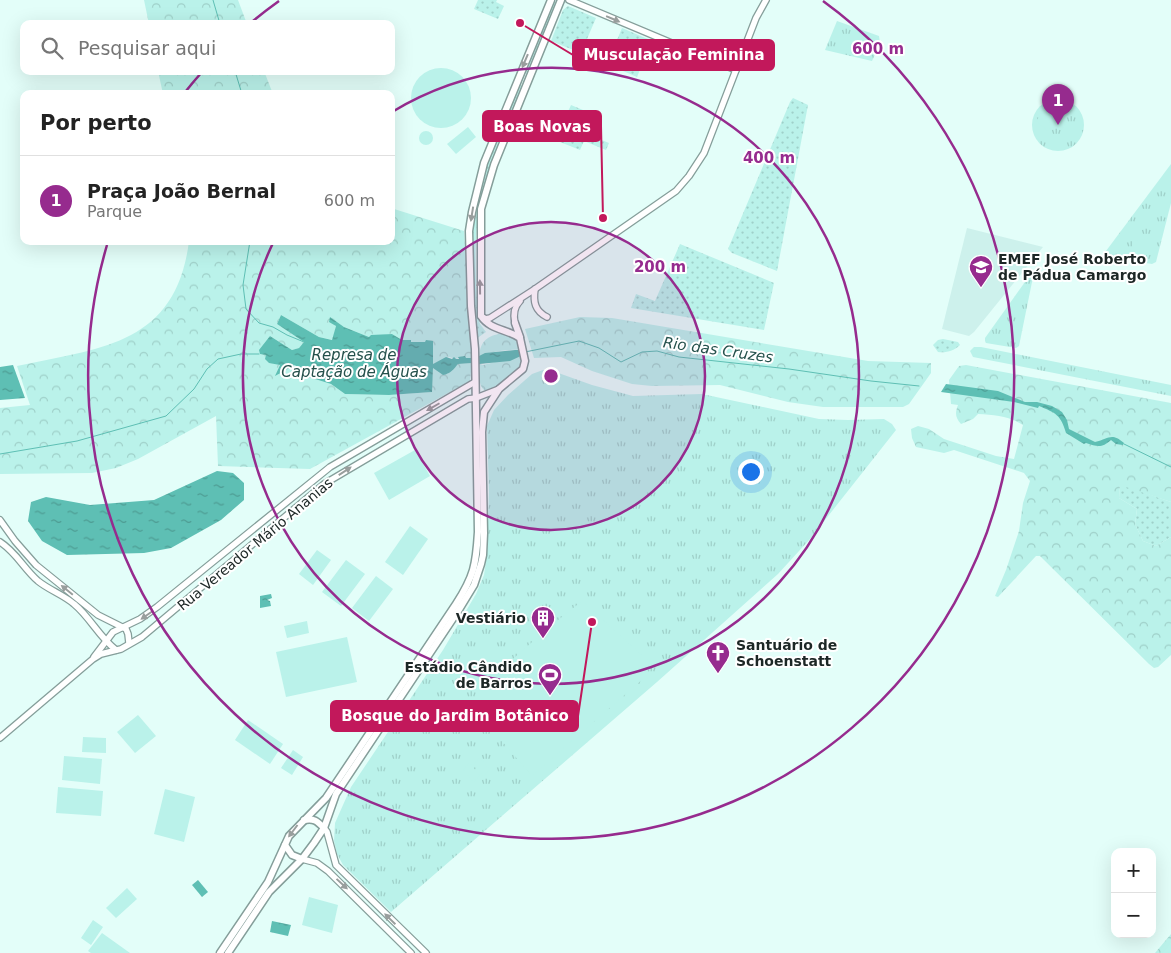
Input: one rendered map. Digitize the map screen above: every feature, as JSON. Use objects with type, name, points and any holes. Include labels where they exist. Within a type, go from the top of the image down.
[{"type":"main road","points":[[220,953],[268,882],[294,830],[331,790],[456,604],[473,572],[477,555],[478,532],[476,372],[471,306],[469,231],[484,163],[551,0]]},
{"type":"main road","points":[[521,341],[509,331],[495,328],[485,322],[481,316],[481,209],[494,165],[561,0]]},
{"type":"main road","points":[[228,953],[269,892],[302,859],[324,828],[336,794],[460,608],[478,574],[481,564],[484,533],[482,422],[484,412],[499,389],[523,369],[525,361],[515,323]]},
{"type":"main road","points":[[304,820],[312,818],[317,820],[324,828]]},
{"type":"main road","points":[[285,845],[292,855],[302,859]]},
{"type":"street","points":[[568,0],[736,70]]},
{"type":"street","points":[[481,316],[490,318],[676,191],[701,159],[711,138],[756,18],[766,0]]},
{"type":"street","points":[[535,289],[534,305],[539,312],[547,317]]},
{"type":"street","points":[[515,323],[514,312],[516,306],[527,294]]},
{"type":"street","name":"Rua Vereador Mário Ananias","points":[[93,659],[113,632],[122,626],[140,619],[157,607],[330,467],[475,382]]},
{"type":"street","name":"Rua Vereador Mário Ananias","points":[[0,738],[93,659],[142,637],[324,484],[468,399],[476,398],[499,389]]},
{"type":"street","points":[[0,520],[36,565],[98,615],[122,626],[128,634],[130,644]]},
{"type":"street","points":[[0,542],[14,553],[28,571],[40,582],[74,604],[116,650]]},
{"type":"street","points":[[324,828],[327,832],[336,865],[426,953]]},
{"type":"street","points":[[302,859],[317,863],[328,871],[411,953]]},
{"type":"shaded area","name":"EMEF José Roberto de Pádua Camargo","points":[[967,228],[1043,247],[969,336],[942,329]]},
{"type":"green space","points":[[144,0],[238,0],[246,20],[148,20]]},
{"type":"green space","points":[[478,0],[497,0],[496,2],[504,6],[498,19],[474,9]]},
{"type":"green space","points":[[554,1],[556,5],[526,74],[524,71]]},
{"type":"green space","points":[[568,6],[596,18],[581,53],[551,41],[563,10]]},
{"type":"green space","points":[[837,21],[879,36],[880,43],[872,61],[825,50]]},
{"type":"green space","points":[[622,28],[650,40],[651,43],[637,77],[607,64]]},
{"type":"green space","points":[[441,68],[458,73],[466,81],[471,98],[466,115],[458,123],[441,128],[424,123],[416,115],[411,98],[416,81],[424,73]]},
{"type":"green space","points":[[159,75],[266,75],[271,90],[162,90]]},
{"type":"green space","points":[[520,84],[522,87],[492,160],[480,205],[476,246],[476,289],[478,316],[480,324],[486,332],[476,339],[473,228],[476,205],[486,163]]},
{"type":"green space","points":[[793,98],[808,105],[777,271],[732,253],[728,249]]},
{"type":"green space","points":[[1053,99],[1063,99],[1072,103],[1080,111],[1084,125],[1080,139],[1072,147],[1063,151],[1053,151],[1044,147],[1036,139],[1032,130],[1032,120],[1036,111],[1044,103]]},
{"type":"green space","points":[[1050,103],[1063,113],[1048,131],[1036,121]]},
{"type":"green space","points":[[571,105],[595,115],[587,134],[609,143],[606,150],[584,141],[580,150],[555,140]]},
{"type":"green space","points":[[468,127],[476,137],[456,154],[447,144]]},
{"type":"green space","points":[[423,131],[429,131],[433,138],[429,145],[423,145],[419,141],[419,135]]},
{"type":"green space","points":[[1171,164],[1171,203],[1156,262],[1152,264],[1108,257],[1106,251]]},
{"type":"green space","points":[[395,209],[464,231],[472,358],[465,358],[465,356],[456,359],[449,357],[433,364],[433,341],[411,342],[410,340],[402,340],[392,334],[369,337],[344,327],[331,318],[336,326],[333,340],[319,337],[281,315],[277,324],[304,342],[299,348],[292,350],[270,336],[266,355],[280,365],[276,375],[295,365],[302,375],[331,384],[345,394],[389,395],[431,392],[433,368],[440,373],[447,374],[458,364],[472,363],[470,381],[310,469],[218,466],[216,416],[138,459],[116,468],[92,473],[0,474],[0,408],[30,405],[17,366],[77,354],[130,336],[151,322],[168,302],[181,275],[188,245],[395,245]]},
{"type":"green space","points":[[1155,238],[1157,254],[1134,257],[1132,241]]},
{"type":"green space","points":[[680,244],[774,283],[764,330],[631,308],[636,294],[655,301]]},
{"type":"green space","points":[[1030,275],[1033,277],[1019,346],[1016,348],[986,343],[985,338]]},
{"type":"green space","points":[[580,317],[612,318],[868,361],[931,363],[931,373],[909,404],[903,407],[823,407],[788,402],[720,385],[652,386],[632,384],[592,371],[561,357],[534,358],[525,329]]},
{"type":"green space","points":[[505,333],[515,340],[521,350],[500,351],[479,356],[480,350],[487,339],[494,335]]},
{"type":"green space","points":[[938,340],[958,342],[960,345],[950,351],[938,352],[933,345]]},
{"type":"green space","points":[[974,347],[1171,385],[1171,396],[973,357],[970,351]]},
{"type":"green space","points":[[523,355],[524,364],[516,375],[489,392],[485,391],[480,381],[479,364],[483,365]]},
{"type":"green space","points":[[966,365],[1171,403],[1171,502],[1120,485],[1119,498],[1137,509],[1135,524],[1143,541],[1156,546],[1171,537],[1171,655],[1158,667],[1154,668],[1149,664],[1040,556],[1036,556],[998,597],[995,596],[1019,531],[1023,503],[1030,481],[1024,473],[954,450],[944,453],[916,447],[912,438],[911,429],[918,426],[929,429],[944,439],[996,456],[1014,459],[1023,425],[1007,418],[990,415],[978,414],[973,419],[961,424],[958,419],[956,413],[958,405],[951,404],[949,380],[959,366]]},
{"type":"green space","points":[[543,370],[550,370],[592,385],[633,396],[702,394],[819,419],[884,419],[892,424],[896,430],[810,539],[778,574],[657,682],[391,912],[343,865],[337,854],[334,841],[335,823],[351,787],[443,650],[476,594],[484,575],[487,554],[489,492],[487,426],[494,410],[508,395],[532,374]]},
{"type":"green space","points":[[415,450],[430,476],[389,500],[374,473]]},
{"type":"green space","points":[[1120,484],[1171,502],[1171,537],[1156,546],[1143,541],[1135,524],[1137,509],[1119,498]]},
{"type":"green space","points":[[410,526],[428,539],[403,575],[385,562]]},
{"type":"green space","points":[[317,550],[331,560],[313,585],[299,574]]},
{"type":"green space","points":[[346,560],[365,574],[341,606],[322,592]]},
{"type":"green space","points":[[376,576],[393,589],[369,621],[352,608]]},
{"type":"green space","name":"Estádio Cândido de Barros","points":[[582,601],[653,665],[642,676],[644,678],[531,775],[472,706],[481,687]]},
{"type":"green space","points":[[307,621],[309,633],[287,638],[284,626]]},
{"type":"green space","points":[[347,637],[357,682],[286,697],[276,652]]},
{"type":"green space","points":[[487,643],[505,664],[475,690],[457,669]]},
{"type":"green space","points":[[138,715],[156,736],[135,753],[117,732]]},
{"type":"green space","points":[[248,720],[283,744],[270,764],[235,740]]},
{"type":"green space","points":[[83,737],[106,738],[106,753],[82,752]]},
{"type":"green space","points":[[293,750],[303,757],[292,775],[281,768]]},
{"type":"green space","points":[[64,756],[102,759],[100,784],[62,780]]},
{"type":"green space","points":[[480,758],[490,770],[483,776],[473,764]]},
{"type":"green space","points":[[470,763],[480,776],[473,782],[463,769]]},
{"type":"green space","points":[[58,787],[103,791],[101,816],[56,813]]},
{"type":"green space","points":[[165,789],[195,797],[184,842],[154,834]]},
{"type":"green space","points":[[127,888],[137,899],[116,918],[106,908]]},
{"type":"green space","points":[[309,897],[338,905],[332,933],[302,925]]},
{"type":"green space","points":[[93,920],[103,927],[91,945],[81,938]]},
{"type":"green space","points":[[102,933],[130,953],[91,953],[88,951]]},
{"type":"green space","points":[[1171,934],[1171,953],[1155,953]]},
{"type":"water","name":"Represa de Captação de Águas","points":[[281,315],[319,337],[332,340],[336,326],[329,322],[330,317],[344,327],[369,337],[371,335],[392,334],[402,340],[411,340],[411,342],[433,341],[433,364],[446,357],[459,359],[458,357],[465,356],[466,358],[472,358],[472,363],[458,364],[450,372],[443,375],[433,368],[432,392],[389,395],[345,394],[331,384],[302,375],[295,365],[275,376],[280,365],[269,363],[265,359],[266,355],[260,354],[259,350],[270,336],[292,350],[299,348],[304,342],[277,324]]},
{"type":"water","points":[[521,350],[523,355],[510,361],[479,364],[479,356],[485,353]]},
{"type":"water","points":[[13,365],[25,398],[0,400],[0,367]]},
{"type":"water","points":[[946,384],[998,391],[1025,402],[1037,402],[1052,406],[1062,412],[1067,420],[1069,429],[1095,442],[1113,437],[1124,443],[1123,445],[1116,444],[1111,440],[1100,446],[1084,444],[1066,433],[1060,418],[1045,408],[941,392]]},
{"type":"water","points":[[217,471],[233,473],[244,483],[244,500],[221,520],[171,548],[144,553],[67,555],[42,541],[28,521],[31,502],[46,497],[90,505],[154,500]]},
{"type":"water","points":[[271,594],[272,598],[267,600],[270,601],[271,606],[260,608],[260,596]]},
{"type":"water","points":[[198,880],[208,892],[202,897],[192,885]]},
{"type":"water","points":[[272,921],[291,925],[288,936],[270,932]]},
{"type":"waterway","points":[[213,0],[219,20]]},
{"type":"waterway","points":[[236,75],[241,90]]},
{"type":"waterway","points":[[249,245],[243,285],[246,309],[259,323],[273,327],[304,342]]},
{"type":"waterway","name":"Rio das Cruzes","points":[[525,352],[579,341],[599,348],[621,362],[642,352],[657,351],[679,357],[919,386]]},
{"type":"waterway","points":[[0,454],[77,441],[166,416],[194,389],[207,369],[218,359],[241,354],[259,354]]},
{"type":"waterway","name":"Rio das Cruzes","points":[[1124,444],[1171,467]]},
{"type":"place","name":"Musculação Feminina","points":[[520,23]]},
{"type":"place","name":"Praça João Bernal","points":[[1058,125]]},
{"type":"place","name":"Boas Novas","points":[[603,218]]},
{"type":"place","name":"EMEF José Roberto de Pádua Camargo","points":[[981,288]]},
{"type":"place","name":"Bosque do Jardim Botânico","points":[[592,622]]},
{"type":"place","name":"Vestiário","points":[[543,639]]},
{"type":"place","name":"Santuário de Schoenstatt","points":[[718,674]]},
{"type":"place","name":"Estádio Cândido de Barros","points":[[550,696]]}]
